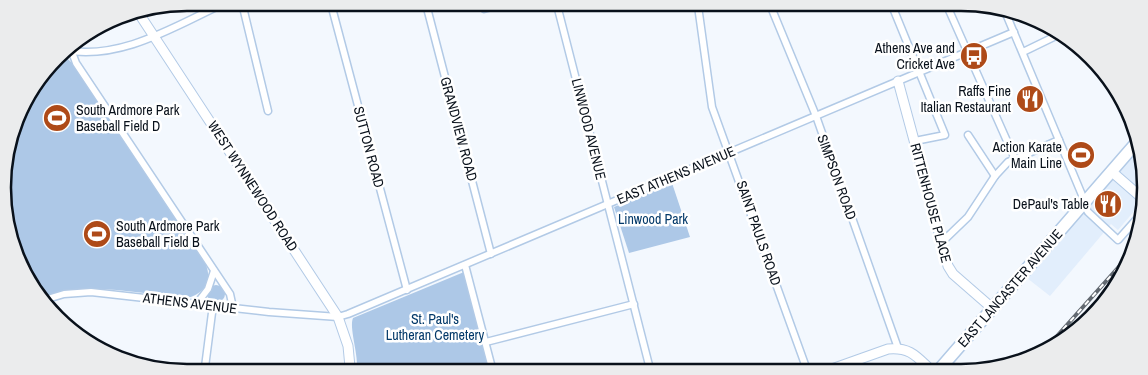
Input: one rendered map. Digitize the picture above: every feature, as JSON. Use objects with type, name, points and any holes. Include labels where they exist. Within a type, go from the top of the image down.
[{"type":"highway","name":"EAST LANCASTER AVENUE","points":[[944,364],[1132,148]]},
{"type":"main road","name":"WEST WYNNEWOOD ROAD","points":[[141,17],[338,317],[348,346],[350,364]]},
{"type":"main road","name":"RITTENHOUSE PLACE","points":[[898,81],[950,271],[992,308]]},
{"type":"main road","points":[[1111,171],[1137,193]]},
{"type":"main road","points":[[846,364],[888,349],[898,348],[909,351],[924,364]]},
{"type":"street","name":"SAINT PAULS ROAD","points":[[699,11],[712,107],[805,364]]},
{"type":"street","name":"SIMPSON ROAD","points":[[774,11],[816,116],[898,348]]},
{"type":"street","points":[[894,11],[945,135],[915,141]]},
{"type":"street","points":[[949,11],[966,53],[1015,159]]},
{"type":"street","points":[[75,52],[94,52],[125,48],[206,12]]},
{"type":"street","points":[[244,12],[268,111]]},
{"type":"street","name":"SUTTON ROAD","points":[[333,12],[407,290]]},
{"type":"street","name":"GRANDVIEW ROAD","points":[[428,12],[491,254]]},
{"type":"street","name":"LINWOOD AVENUE","points":[[559,12],[649,364]]},
{"type":"street","points":[[1008,18],[1060,140],[1082,195],[1083,204],[1088,212],[1118,240],[1133,223]]},
{"type":"street","name":"EAST ATHENS AVENUE","points":[[338,317],[407,290],[1014,32]]},
{"type":"street","points":[[1023,52],[1053,38]]},
{"type":"street","points":[[73,54],[76,63],[230,294],[233,308]]},
{"type":"street","points":[[968,135],[995,176]]},
{"type":"street","points":[[941,243],[968,216],[995,176],[1008,162],[1060,140]]},
{"type":"street","points":[[465,265],[491,364]]},
{"type":"street","points":[[198,302],[208,289],[214,271]]},
{"type":"street","name":"ATHENS AVENUE","points":[[50,298],[64,294],[83,292],[338,317]]},
{"type":"street","points":[[205,364],[213,304]]},
{"type":"street","points":[[486,342],[634,304]]},
{"type":"shaded area","points":[[1133,156],[1137,188],[1120,172]]},
{"type":"shaded area","points":[[1113,178],[1136,199],[1135,210],[1118,230],[1111,224],[1050,296],[1027,278]]},
{"type":"green space","points":[[68,58],[73,64],[206,265],[208,277],[201,291],[185,298],[131,291],[94,289],[49,296],[29,265],[17,233],[11,188],[17,142],[29,110],[48,80]]},
{"type":"green space","name":"Linwood Park","points":[[672,183],[690,237],[629,253],[614,207]]},
{"type":"green space","name":"St. Paul's Lutheran Cemetery","points":[[464,272],[487,364],[357,364],[352,327],[353,318]]},
{"type":"green space","points":[[216,285],[222,288],[225,294],[222,300],[216,303],[210,300],[207,294],[210,288]]},
{"type":"railway","points":[[1060,332],[1117,269]]},
{"type":"place","name":"Athens Ave and Cricket Ave","points":[[974,56]]},
{"type":"place","name":"Raffs Fine Italian Restaurant","points":[[1030,99]]},
{"type":"place","name":"South Ardmore Park Baseball Field D","points":[[57,118]]},
{"type":"place","name":"Action Karate Main Line","points":[[1081,155]]},
{"type":"place","name":"DePaul's Table","points":[[1108,204]]},
{"type":"place","name":"South Ardmore Park Baseball Field B","points":[[97,234]]}]
